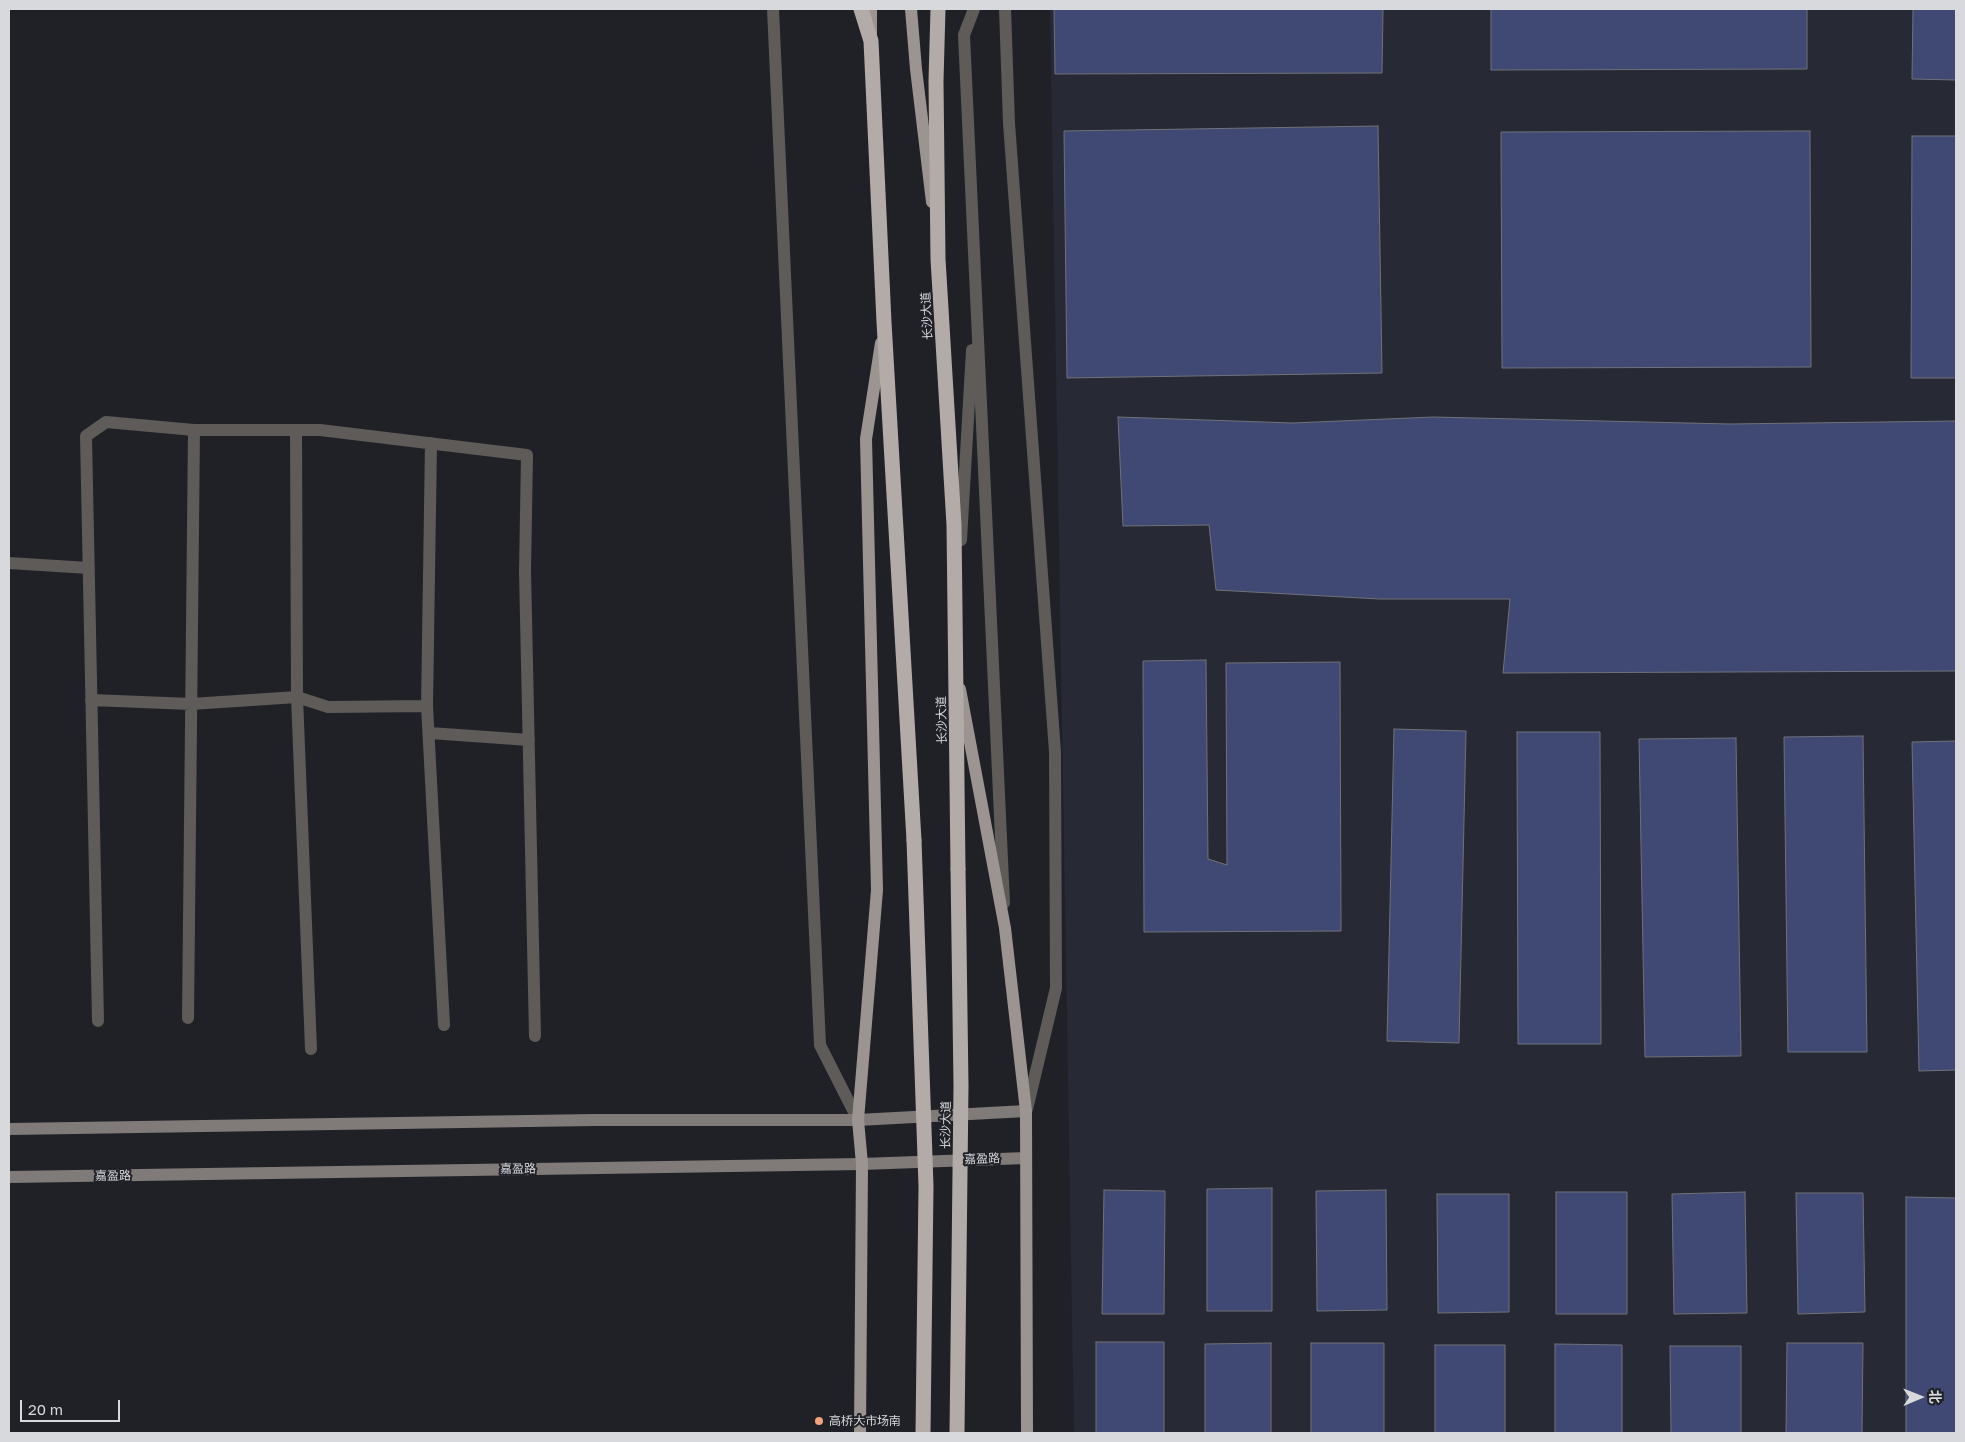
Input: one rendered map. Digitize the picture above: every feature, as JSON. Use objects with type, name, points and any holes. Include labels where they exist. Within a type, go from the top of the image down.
[{"type":"highway","name":"长沙大道","points":[[862,9],[871,42],[884,322],[914,840],[926,1186],[923,1433]]},
{"type":"highway","points":[[938,9],[936,81],[938,259]]},
{"type":"highway","name":"长沙大道","points":[[938,259],[954,525],[956,620],[961,1086],[956,1433]]},
{"type":"main road","points":[[871,9],[871,42]]},
{"type":"main road","name":"长沙大道","points":[[911,9],[938,259]]},
{"type":"main road","points":[[860,1433],[862,1164],[858,1120],[877,890],[866,439],[884,322]]},
{"type":"main road","points":[[956,665],[1005,928],[1026,1111],[1027,1433]]},
{"type":"street","points":[[772,9],[820,1045],[858,1120]]},
{"type":"street","points":[[974,9],[964,36],[1005,928]]},
{"type":"street","points":[[9,1129],[594,1120],[858,1120],[1026,1111],[1056,988],[1055,752],[1009,123],[1005,9]]},
{"type":"street","points":[[956,620],[976,283]]},
{"type":"street","points":[[98,1021],[86,436],[106,422],[194,430],[320,430],[527,455],[526,571],[535,1036]]},
{"type":"street","points":[[188,1018],[194,430]]},
{"type":"street","points":[[296,430],[297,697],[310,1049]]},
{"type":"street","points":[[431,443],[428,706],[444,1025]]},
{"type":"street","points":[[9,563],[89,568]]},
{"type":"street","points":[[91,700],[192,704],[297,697],[328,707],[428,706]]},
{"type":"street","points":[[430,733],[529,740]]},
{"type":"street","name":"嘉盈路","points":[[9,1178],[862,1164],[1026,1158]]},
{"type":"shaded area","points":[[1050,9],[1956,9],[1956,1433],[1074,1433]]},
{"type":"building","points":[[1054,9],[1383,9],[1382,73],[1055,74]]},
{"type":"building","points":[[1491,9],[1807,9],[1807,69],[1491,70]]},
{"type":"building","points":[[1913,9],[1956,9],[1956,80],[1912,79]]},
{"type":"building","points":[[1378,126],[1382,373],[1067,378],[1064,131]]},
{"type":"building","points":[[1810,131],[1811,367],[1502,368],[1501,132]]},
{"type":"building","points":[[1912,136],[1956,136],[1956,378],[1911,378]]},
{"type":"building","points":[[1118,417],[1293,423],[1433,417],[1730,424],[1956,421],[1956,671],[1503,673],[1510,599],[1379,599],[1216,590],[1209,525],[1123,526]]},
{"type":"building","points":[[1206,660],[1208,859],[1227,865],[1226,663],[1340,662],[1341,931],[1144,932],[1143,661]]},
{"type":"building","points":[[1394,729],[1466,731],[1459,1043],[1387,1041]]},
{"type":"building","points":[[1517,732],[1600,732],[1601,1044],[1518,1044]]},
{"type":"building","points":[[1863,736],[1867,1052],[1788,1052],[1784,737]]},
{"type":"building","points":[[1736,738],[1741,1056],[1645,1057],[1639,739]]},
{"type":"building","points":[[1956,741],[1956,1070],[1919,1071],[1912,742]]},
{"type":"building","points":[[1272,1188],[1272,1311],[1207,1311],[1207,1189]]},
{"type":"building","points":[[1104,1190],[1165,1191],[1164,1314],[1102,1314]]},
{"type":"building","points":[[1386,1190],[1387,1310],[1317,1311],[1316,1191]]},
{"type":"building","points":[[1556,1192],[1627,1192],[1627,1314],[1556,1314]]},
{"type":"building","points":[[1745,1192],[1747,1313],[1674,1314],[1672,1194]]},
{"type":"building","points":[[1796,1193],[1863,1193],[1865,1312],[1798,1314]]},
{"type":"building","points":[[1437,1194],[1509,1194],[1509,1312],[1438,1313]]},
{"type":"building","points":[[1906,1197],[1956,1198],[1956,1433],[1906,1433]]},
{"type":"building","points":[[1096,1342],[1164,1342],[1164,1433],[1096,1433]]},
{"type":"building","points":[[1271,1343],[1271,1433],[1205,1433],[1205,1344]]},
{"type":"building","points":[[1311,1343],[1384,1343],[1384,1433],[1311,1433]]},
{"type":"building","points":[[1787,1343],[1863,1343],[1862,1433],[1786,1433]]},
{"type":"building","points":[[1555,1344],[1622,1345],[1622,1433],[1555,1433]]},
{"type":"building","points":[[1435,1345],[1505,1345],[1505,1433],[1435,1433]]},
{"type":"building","points":[[1670,1346],[1741,1346],[1741,1433],[1671,1433]]},
{"type":"place","name":"高桥大市场南","points":[[819,1421]]}]
